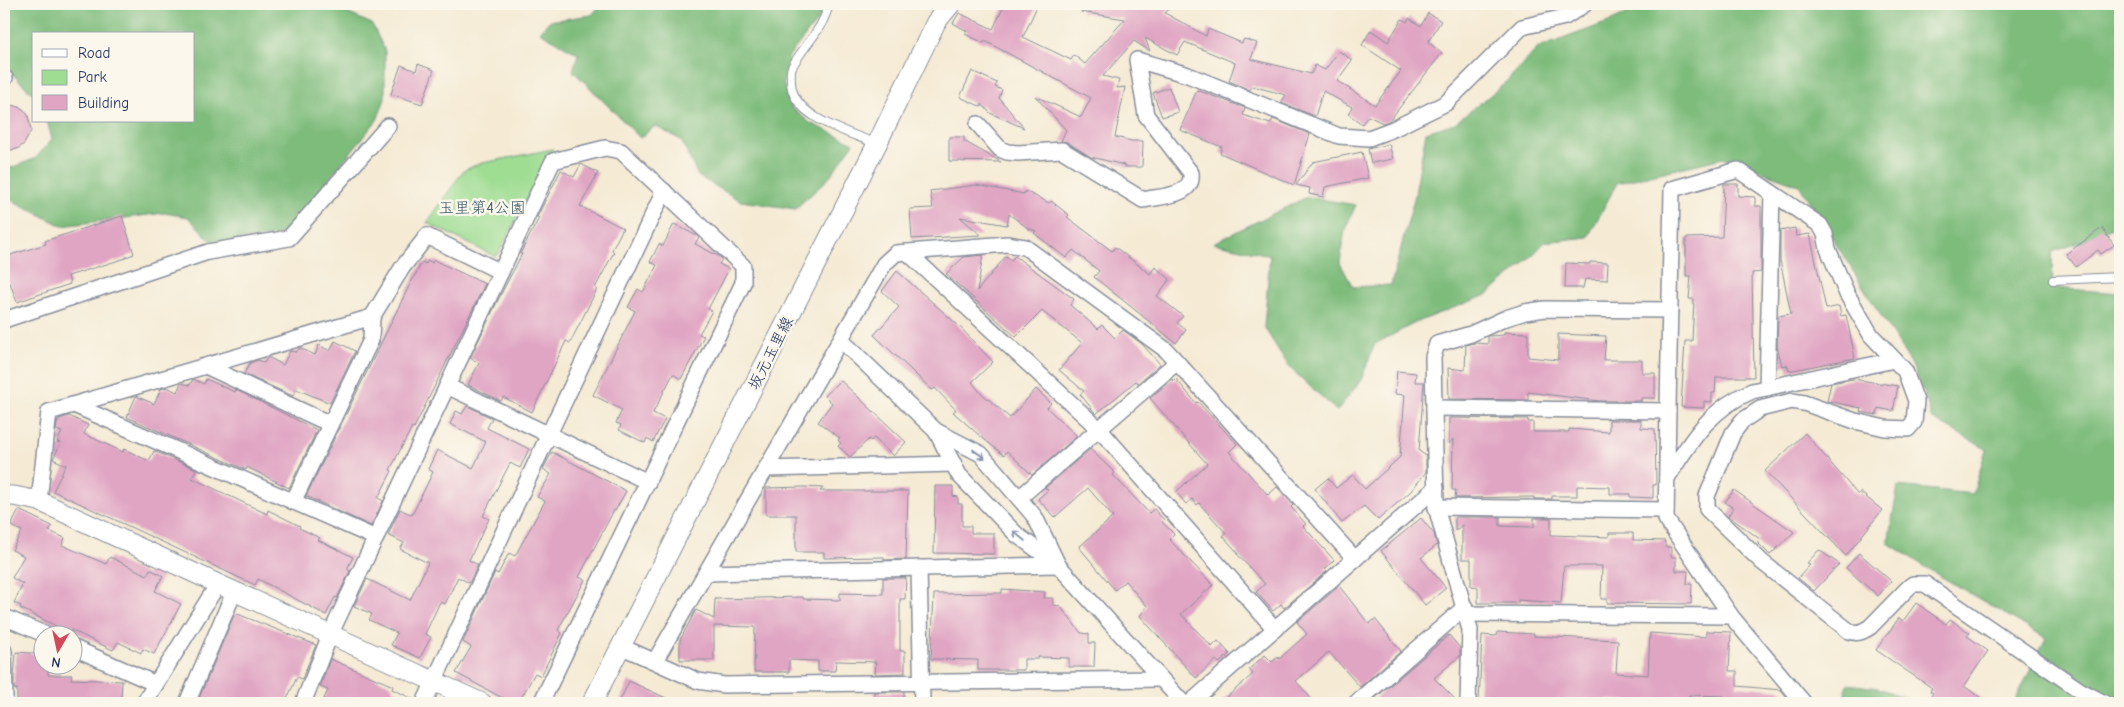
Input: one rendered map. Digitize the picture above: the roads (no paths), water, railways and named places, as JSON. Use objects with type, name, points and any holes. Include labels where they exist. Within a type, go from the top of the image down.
[{"type":"street","name":"坂元玉里線","points":[[592,703],[877,144],[936,22],[951,4]]},
{"type":"street","points":[[978,124],[1000,149],[1018,153],[1062,150],[1143,200],[1180,192],[1188,188],[1192,180],[1191,173],[1146,115],[1137,60],[1188,75],[1339,136],[1369,138],[1394,129],[1446,103],[1522,26],[1565,17],[1584,4]]},
{"type":"street","points":[[4,320],[208,252],[289,238],[388,126]]},
{"type":"street","points":[[303,703],[330,635],[553,161],[605,148],[621,151],[743,266],[743,283],[542,703]]},
{"type":"street","points":[[1804,703],[1731,616],[1666,519],[1672,189],[1738,170],[1820,225],[1847,294],[1871,335],[1905,371],[1916,401],[1914,422],[1908,429],[1884,428],[1855,421],[1804,403],[1792,401],[1760,409],[1746,417],[1733,433],[1707,496],[1707,509],[1762,562],[1849,631],[1856,634],[1862,632],[1870,627],[1909,587],[1913,584],[1925,584],[2081,691],[2104,703]]},
{"type":"street","points":[[424,703],[548,434],[664,191]]},
{"type":"street","points":[[1767,388],[1772,193]]},
{"type":"street","points":[[293,502],[371,340],[372,317],[402,268],[427,236],[501,272]]},
{"type":"street","points":[[655,661],[884,264],[896,253],[1008,244],[1025,247],[1166,350],[1355,559]]},
{"type":"street","points":[[907,252],[1099,429],[1275,629]]},
{"type":"street","points":[[1468,703],[1470,630],[1436,507],[1433,357],[1437,344],[1471,334],[1506,318],[1525,312],[1545,309],[1670,310]]},
{"type":"street","points":[[39,501],[49,412],[208,367],[372,317]]},
{"type":"street","points":[[841,340],[936,432],[959,475],[1017,535],[1058,565],[1183,703]]},
{"type":"street","points":[[1667,478],[1693,437],[1724,405],[1739,397],[1767,388],[1894,360]]},
{"type":"street","points":[[1019,498],[1177,362]]},
{"type":"street","points":[[208,367],[330,424]]},
{"type":"street","points":[[447,386],[648,482]]},
{"type":"street","points":[[74,405],[376,538]]},
{"type":"street","points":[[1434,408],[1668,411]]},
{"type":"street","points":[[936,432],[981,454],[1035,517],[1058,565]]},
{"type":"street","points":[[766,468],[954,464]]},
{"type":"street","points":[[1190,703],[1436,488]]},
{"type":"street","points":[[4,496],[39,501],[226,588],[482,703]]},
{"type":"street","points":[[1436,507],[1666,510]]},
{"type":"street","points":[[706,573],[1058,565]]},
{"type":"street","points":[[919,568],[922,703]]},
{"type":"street","points":[[144,703],[226,588]]},
{"type":"street","points":[[187,703],[226,588]]},
{"type":"street","points":[[1356,703],[1466,610],[1731,616]]},
{"type":"street","points":[[4,616],[32,629]]},
{"type":"street","points":[[620,646],[698,681],[724,685],[1161,679]]},
{"type":"street","points":[[4,651],[5,703]]},
{"type":"street","points":[[82,651],[156,684]]},
{"type":"lane","points":[[829,4],[825,20],[791,69],[791,87],[796,101],[813,116],[877,144]]},
{"type":"lane","points":[[2053,280],[2120,277]]},
{"type":"park label","name":"玉里第4公園","points":[[482,207]]}]
